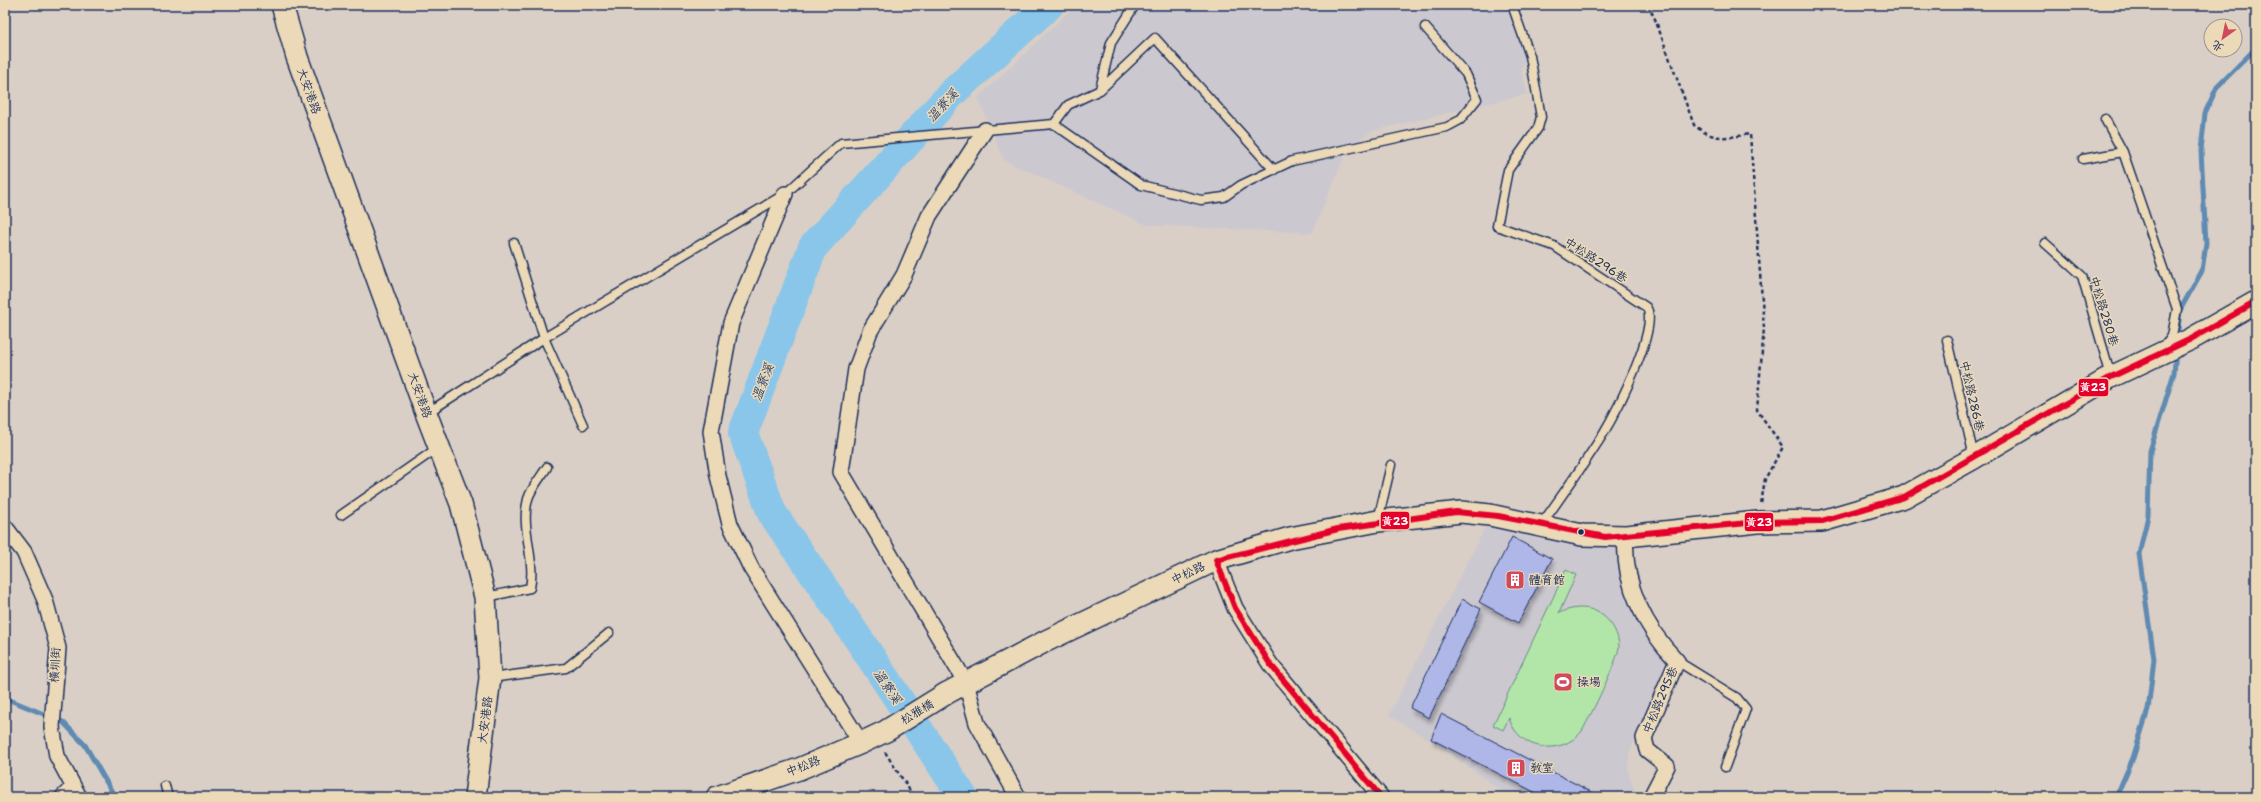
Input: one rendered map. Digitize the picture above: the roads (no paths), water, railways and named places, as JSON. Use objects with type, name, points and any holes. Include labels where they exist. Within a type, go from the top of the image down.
[{"type":"street","name":"大安港路","points":[[282,5],[300,65],[426,413],[461,504],[485,597],[490,678],[476,797]]},
{"type":"street","points":[[985,130],[929,216],[904,275],[870,332],[856,369],[840,472],[966,683],[977,723],[1018,797]]},
{"type":"street","points":[[785,194],[731,323],[711,431],[718,476],[730,524],[751,568],[874,736]]},
{"type":"street","name":"中松路","points":[[947,693],[1046,641],[1216,560],[1290,538],[1378,521],[1461,512],[1490,515],[1582,535],[1626,536],[1758,522],[1822,521],[1904,497],[1974,458],[2111,377],[2191,339],[2256,302]]},
{"type":"street","name":"橫圳街","points":[[5,527],[27,559],[45,600],[58,648],[52,727],[57,756],[72,794]]},
{"type":"street","name":"中松路295巷","points":[[1626,536],[1624,555],[1639,610],[1666,649],[1677,661],[1644,738],[1647,750],[1667,766],[1651,797]]},
{"type":"street","points":[[1216,560],[1235,608],[1270,664],[1382,797]]},
{"type":"street","name":"松雅橋","points":[[874,736],[947,693]]},
{"type":"street","name":"中松路","points":[[717,797],[799,769],[874,736]]},
{"type":"lane","points":[[1100,90],[1111,43],[1135,5]]},
{"type":"lane","name":"中松路296巷","points":[[1512,5],[1530,56],[1541,117],[1538,128],[1508,170],[1496,226],[1501,230],[1554,246],[1646,307],[1650,316],[1644,349],[1615,413],[1603,434],[1540,526]]},
{"type":"lane","points":[[426,413],[544,338],[785,194],[841,143],[1054,124],[1141,185],[1201,200],[1224,197],[1241,185],[1292,161],[1447,127],[1460,120],[1477,99],[1466,74],[1425,28]]},
{"type":"lane","points":[[1054,124],[1068,105],[1100,90],[1155,38],[1274,170]]},
{"type":"lane","points":[[2105,119],[2123,152],[2177,309],[2172,336],[2165,351]]},
{"type":"lane","points":[[2083,159],[2123,152]]},
{"type":"lane","points":[[514,243],[544,338],[583,425]]},
{"type":"lane","name":"中松路280巷","points":[[2045,243],[2082,276],[2111,377]]},
{"type":"lane","name":"中松路286巷","points":[[1947,340],[1974,458]]},
{"type":"lane","points":[[341,514],[440,447]]},
{"type":"lane","points":[[1378,521],[1391,466]]},
{"type":"lane","points":[[485,597],[530,588],[532,577],[527,526],[528,499],[547,467]]},
{"type":"lane","points":[[490,678],[566,668],[609,633]]},
{"type":"lane","name":"中松路295巷","points":[[1677,661],[1737,698],[1746,709],[1725,767]]},
{"type":"lane","points":[[164,786],[168,797]]},
{"type":"waterway","name":"溫寮溪","points":[[963,797],[862,644],[772,513],[743,433],[813,247],[952,93],[1049,5]]},
{"type":"waterway","points":[[2177,340],[2180,310],[2202,271],[2206,243],[2201,151],[2205,113],[2217,87],[2256,48]]},
{"type":"waterway","points":[[2116,797],[2133,758],[2148,710],[2154,659],[2139,554],[2148,516],[2150,451],[2174,373],[2176,352]]},
{"type":"waterway","points":[[5,698],[63,722],[85,745],[115,797]]},
{"type":"place","name":"體育館","points":[[1515,580]]},
{"type":"place","name":"操場","points":[[1563,682]]},
{"type":"place","name":"教室","points":[[1516,768]]}]
